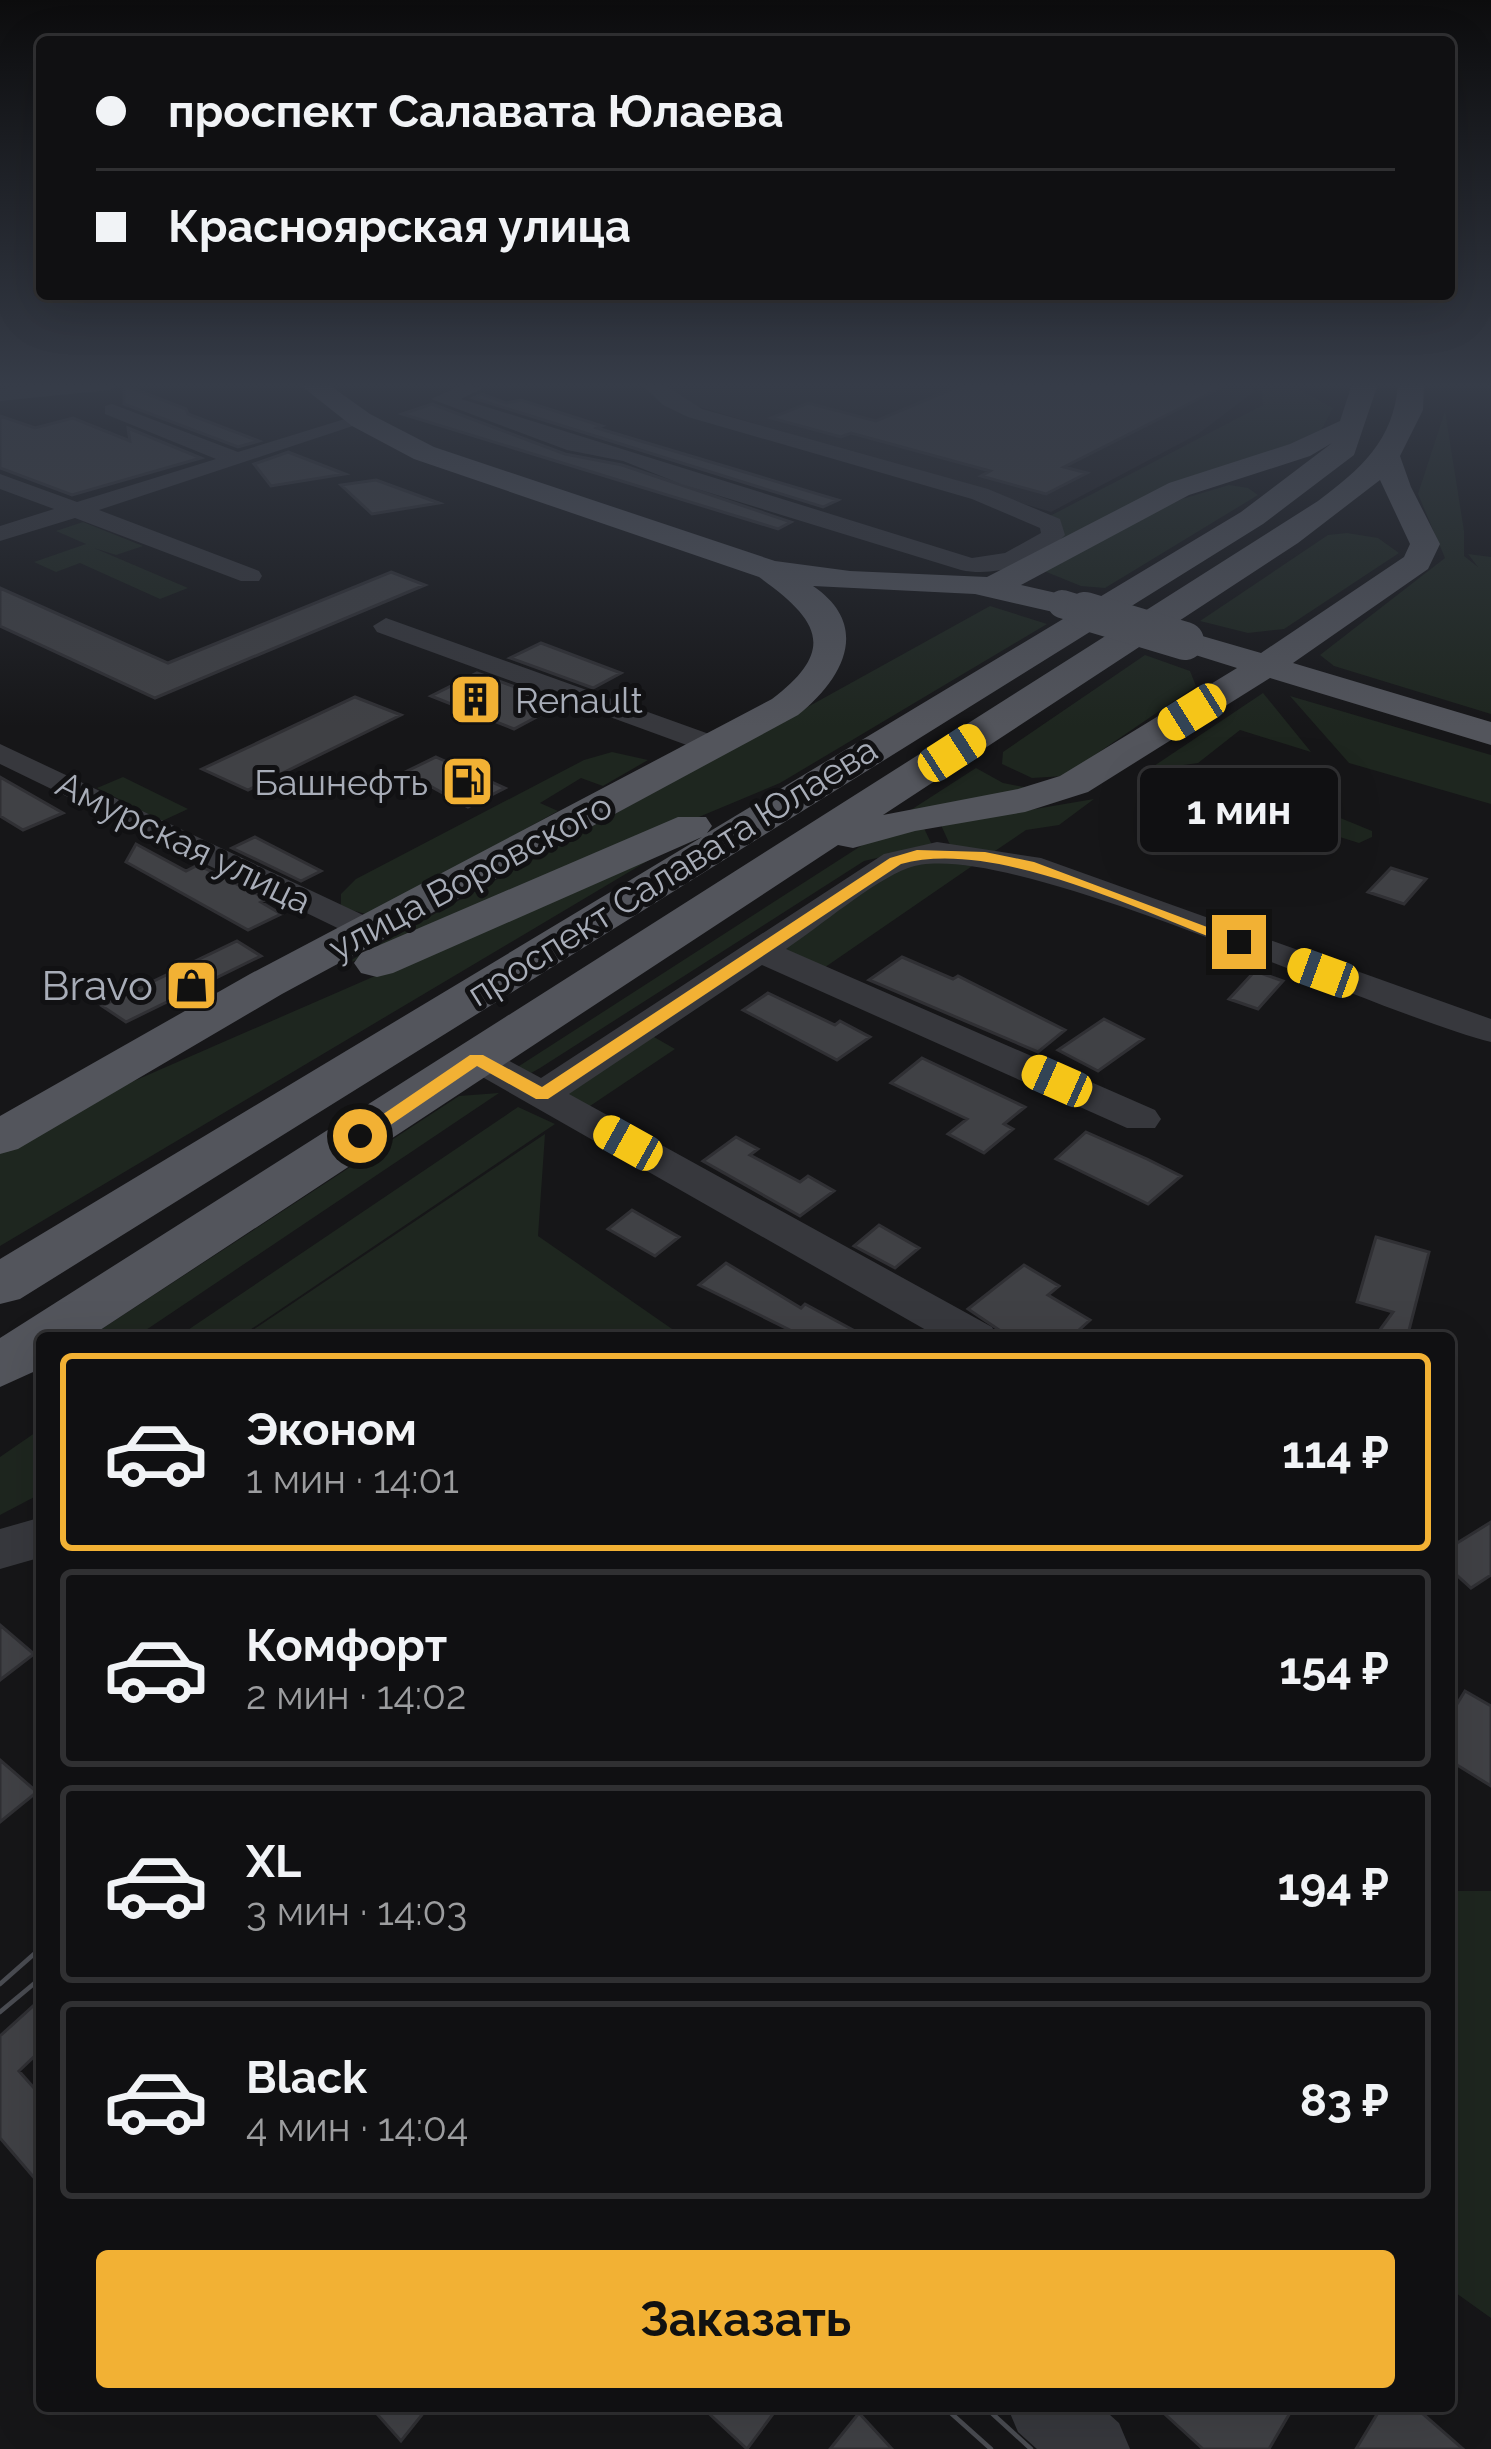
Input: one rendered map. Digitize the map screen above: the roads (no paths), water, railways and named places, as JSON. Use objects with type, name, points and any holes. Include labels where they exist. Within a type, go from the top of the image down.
[{"type":"main road","points":[[553,498],[770,570],[850,581],[982,580],[1491,734]]},
{"type":"main road","points":[[982,580],[1159,498]]},
{"type":"main road","points":[[1264,498],[1270,527],[1347,528]]},
{"type":"main road","name":"проспект Салавата Юлаева","points":[[54,1332],[991,729],[1270,527],[1297,498]]},
{"type":"main road","name":"проспект Салавата Юлаева","points":[[0,1286],[896,733],[1270,527],[1331,498]]},
{"type":"main road","points":[[763,874],[878,828],[1042,796],[1093,773],[1267,665],[1422,558],[1424,544],[1401,498]]},
{"type":"main road","points":[[1385,533],[1414,545],[1422,558]]},
{"type":"main road","name":"улица Воровского","points":[[0,1138],[266,984],[803,693],[826,663],[831,633],[821,611],[770,570]]},
{"type":"main road","points":[[991,729],[980,747],[982,756],[1001,772],[1043,782],[1093,773]]},
{"type":"main road","points":[[48,1111],[896,733]]},
{"type":"main road","name":"проспект Салавата Юлаева","points":[[0,1366],[36,1343]]},
{"type":"street","points":[[44,498],[250,576]]},
{"type":"street","points":[[0,534],[112,498]]},
{"type":"street","points":[[744,498],[982,580],[1053,535],[1052,524],[990,498]]},
{"type":"street","points":[[386,626],[713,745]]},
{"type":"street","name":"Амурская улица","points":[[0,754],[368,931]]},
{"type":"street","points":[[542,1095],[895,861],[938,852],[1029,865],[1491,1031]]},
{"type":"street","points":[[760,951],[1141,1119]]},
{"type":"street","points":[[476,1058],[965,1332]]},
{"type":"street","points":[[0,1549],[36,1539]]},
{"type":"street","points":[[1051,2412],[1093,2449]]},
{"type":"tram line","points":[[0,1984],[36,1952]]},
{"type":"tram line","points":[[0,2012],[36,1982]]},
{"type":"tram line","points":[[950,2412],[991,2449]]},
{"type":"tram line","points":[[991,2412],[1031,2449]]},
{"type":"place","name":"Renault","points":[[476,700]]},
{"type":"place","name":"Башнефть","points":[[467,782]]},
{"type":"place","name":"Bravo","points":[[192,985]]}]
